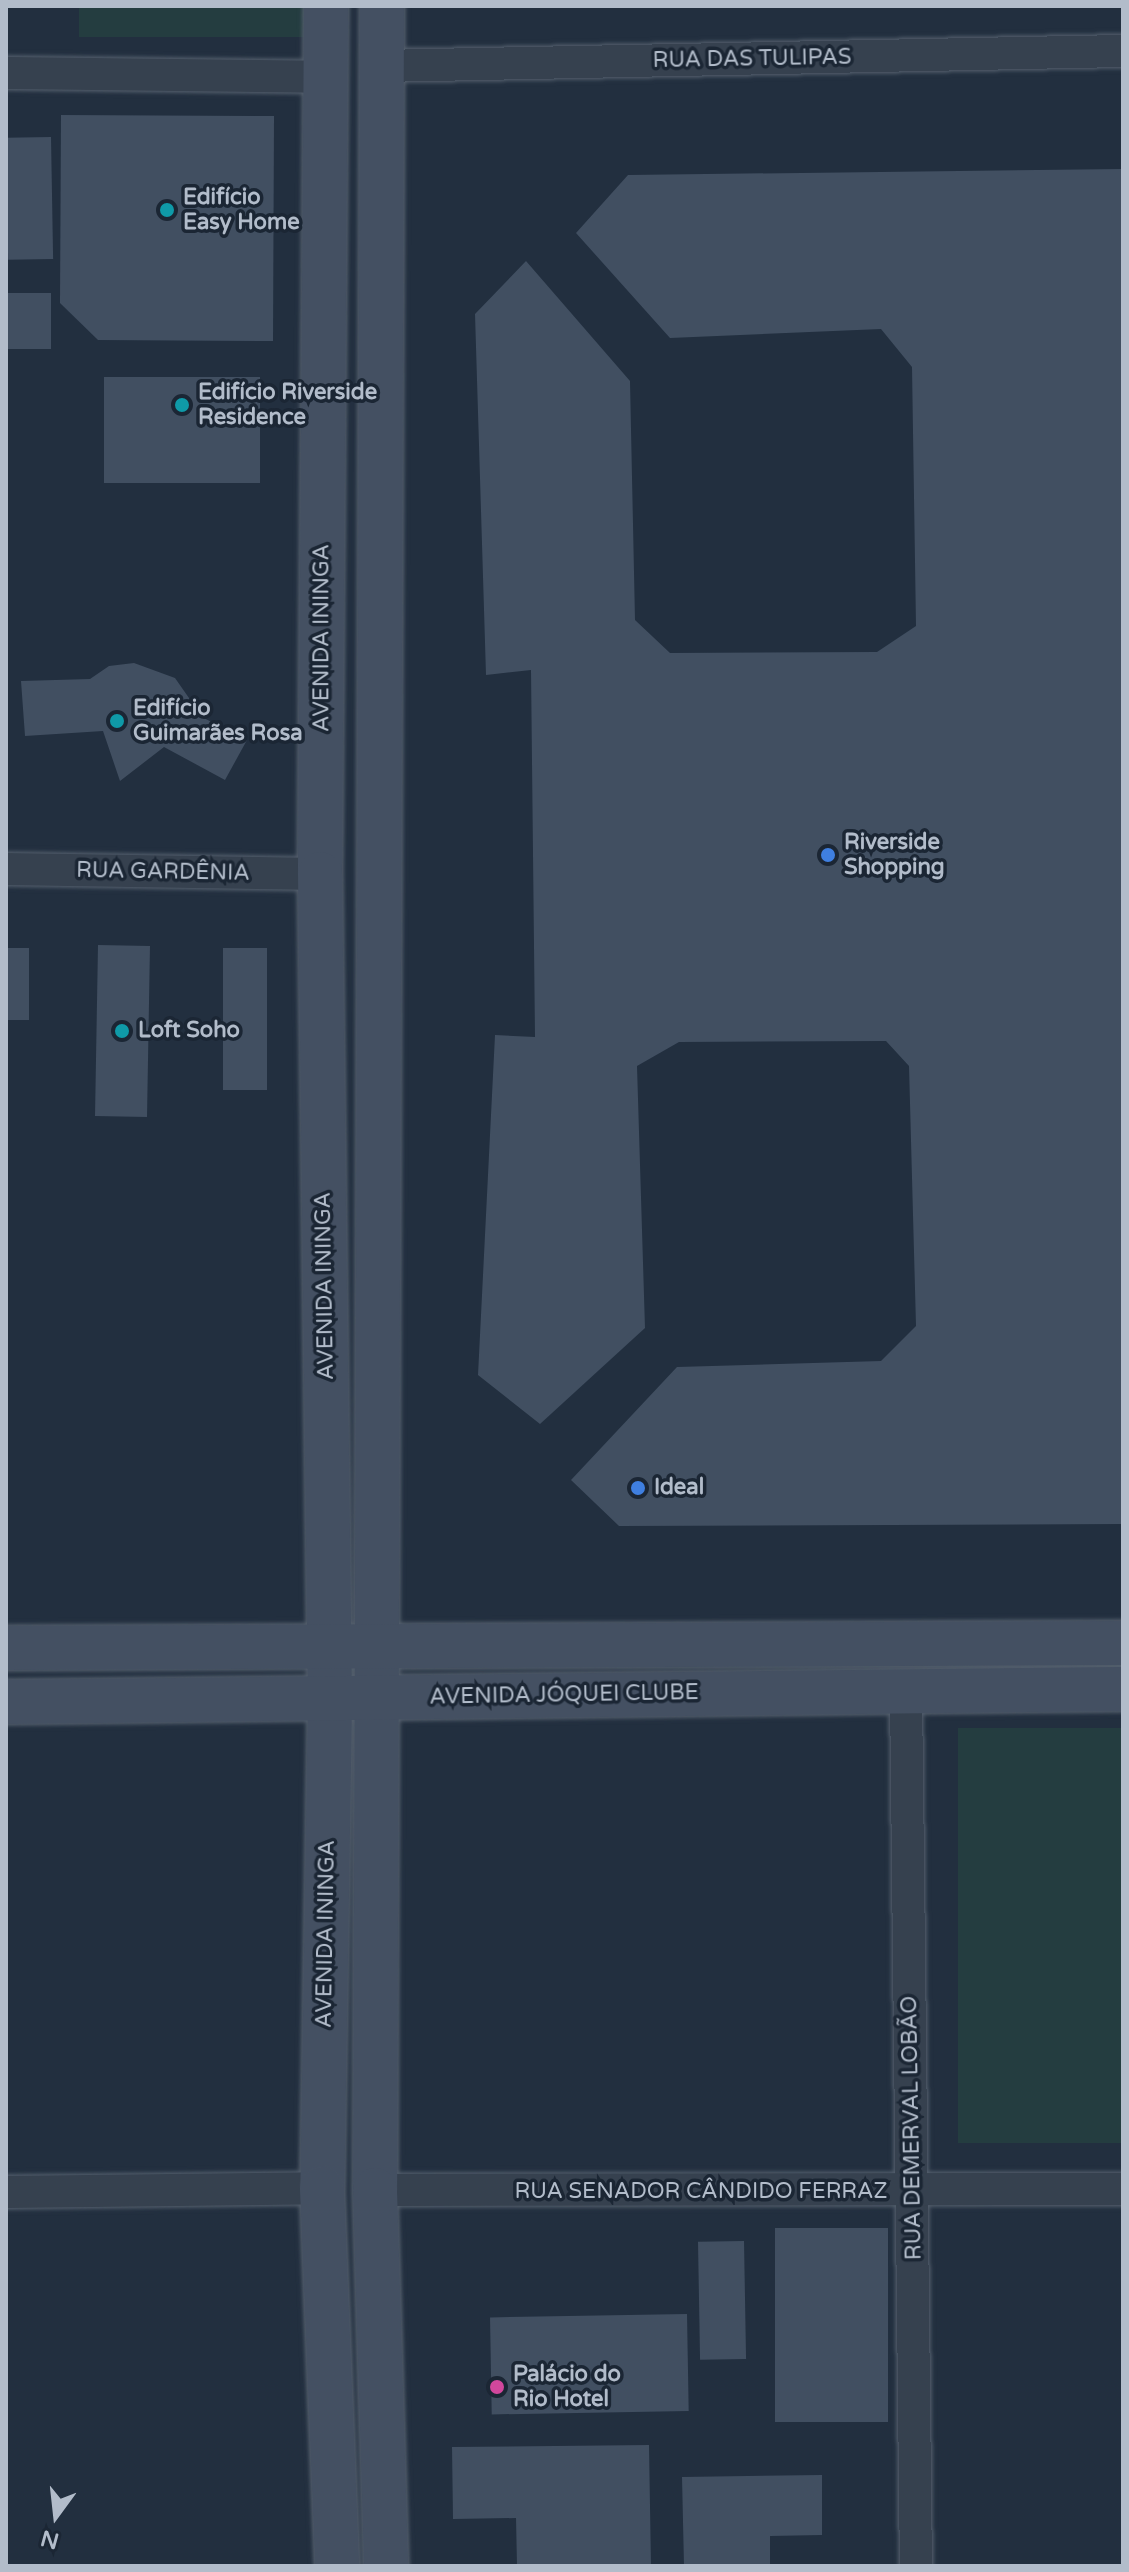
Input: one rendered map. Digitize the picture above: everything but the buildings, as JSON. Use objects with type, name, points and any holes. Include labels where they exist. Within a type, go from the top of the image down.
[{"type":"main road","name":"AVENIDA ININGA","points":[[326,6],[320,874],[330,1699],[322,2188],[337,2566]]},
{"type":"main road","points":[[382,6],[375,1158],[380,1697],[375,2190],[386,2566]]},
{"type":"main road","points":[[6,1648],[1123,1643]]},
{"type":"main road","name":"AVENIDA JÓQUEI CLUBE","points":[[6,1702],[1123,1689]]},
{"type":"street","name":"RUA DAS TULIPAS","points":[[381,66],[1123,51]]},
{"type":"street","points":[[6,73],[325,77]]},
{"type":"street","name":"RUA GARDÊNIA","points":[[6,869],[320,874]]},
{"type":"street","name":"RUA DEMERVAL LOBÃO","points":[[906,1691],[916,2566]]},
{"type":"street","points":[[6,2192],[322,2188]]},
{"type":"street","name":"RUA SENADOR CÂNDIDO FERRAZ","points":[[375,2190],[913,2193],[1123,2189]]},
{"type":"green space","points":[[79,6],[311,6],[311,37],[79,37]]},
{"type":"green space","points":[[958,1728],[1123,1728],[1123,2143],[958,2143]]},
{"type":"place","name":"Edifício Easy Home","points":[[167,210]]},
{"type":"place","name":"Edifício Riverside Residence","points":[[182,405]]},
{"type":"place","name":"Edifício Guimarães Rosa","points":[[117,721]]},
{"type":"place","name":"Riverside Shopping","points":[[828,855]]},
{"type":"place","name":"Loft Soho","points":[[122,1031]]},
{"type":"place","name":"Ideal","points":[[638,1488]]},
{"type":"place","name":"Palácio do Rio Hotel","points":[[497,2387]]}]
